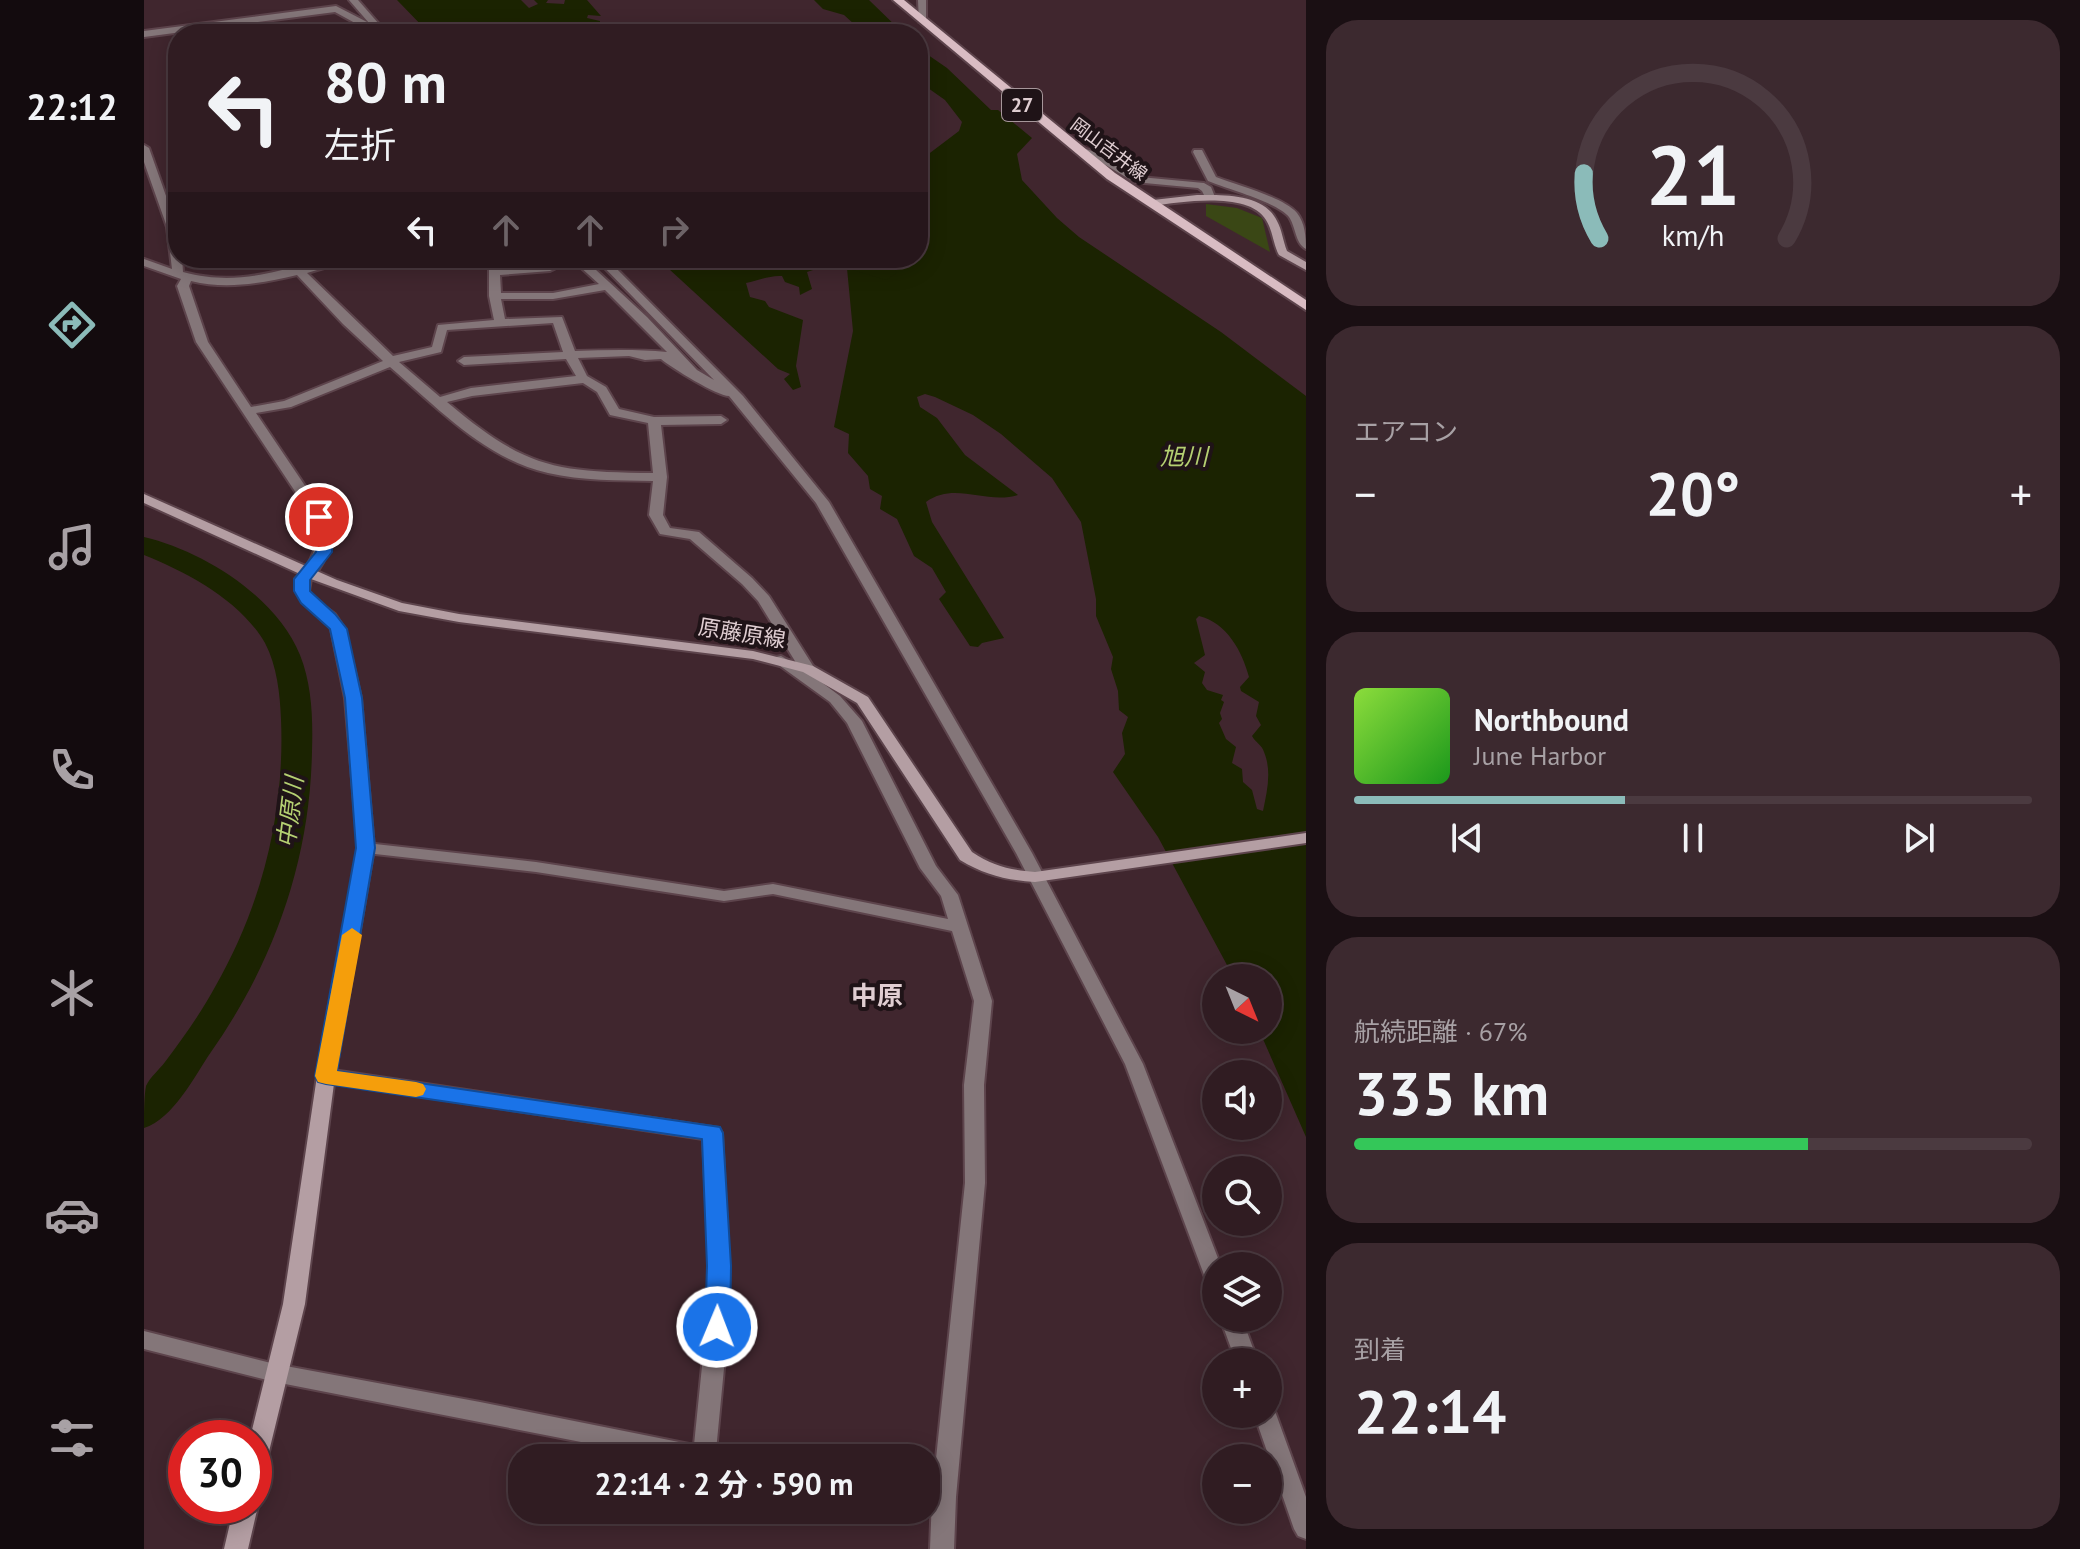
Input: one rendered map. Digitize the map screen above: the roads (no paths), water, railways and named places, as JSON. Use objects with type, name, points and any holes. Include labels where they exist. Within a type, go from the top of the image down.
[{"type":"main road","name":"岡山吉井線","points":[[898,0],[925,24]]},
{"type":"main road","name":"岡山吉井線","points":[[928,26],[1079,150],[1306,319]]},
{"type":"main road","name":"岡山吉井線","points":[[1153,203],[1306,306]]},
{"type":"street","points":[[353,0],[373,24]]},
{"type":"street","points":[[922,0],[923,22]]},
{"type":"street","points":[[257,24],[336,9],[364,24]]},
{"type":"street","points":[[144,34],[168,33]]},
{"type":"street","points":[[144,148],[168,216]]},
{"type":"street","points":[[1079,150],[1098,156],[1138,180],[1200,185],[1207,189],[1210,197]]},
{"type":"street","points":[[1198,152],[1212,179],[1278,205],[1293,215],[1306,246]]},
{"type":"street","points":[[1153,203],[1210,197],[1246,203],[1266,212],[1283,253],[1306,267]]},
{"type":"street","points":[[144,262],[183,275],[225,283],[315,268]]},
{"type":"street","points":[[181,268],[183,286],[202,342],[319,517],[324,531],[324,552],[302,579],[302,591],[306,599],[330,617],[338,629],[353,698],[366,848],[326,1076],[302,1260],[265,1420]]},
{"type":"street","points":[[494,268],[500,323]]},
{"type":"street","points":[[588,268],[693,373]]},
{"type":"street","points":[[610,268],[739,399],[822,502],[921,669],[1024,853],[1043,876],[1134,1064],[1205,1252]]},
{"type":"street","points":[[300,272],[347,323],[390,362],[510,456],[560,472],[660,477]]},
{"type":"street","points":[[495,296],[553,296],[607,286]]},
{"type":"street","points":[[247,411],[287,404],[390,362],[437,349],[442,327],[558,319],[570,355],[583,379],[602,390],[614,412],[654,421],[721,420]]},
{"type":"street","points":[[464,361],[611,352],[664,355],[679,368],[739,399]]},
{"type":"street","points":[[438,401],[471,392],[583,379]]},
{"type":"street","points":[[654,421],[660,477],[656,515],[665,531],[694,535],[747,581],[764,599],[808,669]]},
{"type":"street","name":"原藤原線","points":[[144,498],[309,573],[374,599],[424,613],[781,660],[808,669],[863,700],[966,856],[985,868],[1006,875],[1043,876],[1306,838]]},
{"type":"street","points":[[781,660],[835,699],[854,721],[928,868],[949,895],[983,1001],[974,1085],[975,1183],[940,1456]]},
{"type":"street","points":[[366,848],[536,867],[724,896],[773,889],[957,926]]},
{"type":"street","points":[[326,1076],[712,1133],[719,1266],[707,1444]]},
{"type":"street","points":[[144,1340],[275,1373],[639,1444]]},
{"type":"street","points":[[1270,1428],[1306,1529]]},
{"type":"street","points":[[236,1549],[242,1524]]},
{"type":"street","points":[[939,1524],[942,1549]]},
{"type":"water","points":[[397,0],[521,0],[529,8],[538,4],[534,0],[564,4],[565,0],[587,0],[601,16],[588,15],[587,18],[600,21],[600,24],[420,24]]},
{"type":"water","points":[[814,0],[869,0],[894,24],[854,24],[844,15],[823,9]]},
{"type":"water","name":"旭川","points":[[928,55],[947,68],[991,110],[998,110],[1032,138],[1017,154],[1022,180],[1057,218],[1079,237],[1221,332],[1306,396],[1306,1137],[1282,1082],[1282,1060],[1272,1060],[1265,1044],[1282,1044],[1282,964],[1226,964],[1158,837],[1113,772],[1125,754],[1122,733],[1128,717],[1119,710],[1118,691],[1111,669],[1113,657],[1096,616],[1096,599],[1081,522],[1052,478],[1001,434],[973,415],[935,397],[925,394],[917,397],[920,407],[937,418],[965,455],[1018,495],[994,497],[948,493],[926,502],[932,522],[1004,638],[982,643],[978,647],[970,646],[939,599],[946,592],[932,568],[914,556],[897,519],[880,509],[882,496],[870,489],[868,476],[848,453],[849,434],[834,427],[853,331],[847,268],[928,268],[928,154],[959,131],[962,122],[945,100],[928,88]],"holes":[[[1199,616],[1209,620],[1225,632],[1242,657],[1249,677],[1240,687],[1241,691],[1259,702],[1256,716],[1261,725],[1252,736],[1263,750],[1268,767],[1263,811],[1257,809],[1252,790],[1243,782],[1242,769],[1232,763],[1236,747],[1226,739],[1219,723],[1222,719],[1223,695],[1207,690],[1202,683],[1205,672],[1194,663],[1205,655],[1196,619]]]},
{"type":"water","points":[[668,268],[813,268],[807,272],[812,289],[800,295],[799,287],[785,282],[782,276],[746,283],[750,297],[803,320],[796,366],[801,387],[793,390],[784,379],[790,374],[778,369]]},
{"type":"waterway","name":"旭川","points":[[870,268],[886,273]]},
{"type":"waterway","name":"中原川","points":[[144,545],[182,561],[220,584],[255,611],[269,627],[285,655],[292,678],[297,739],[295,792],[288,844],[275,893],[256,940],[234,986],[207,1030],[144,1114]]},
{"type":"district","name":"中原","points":[[877,995]]}]
